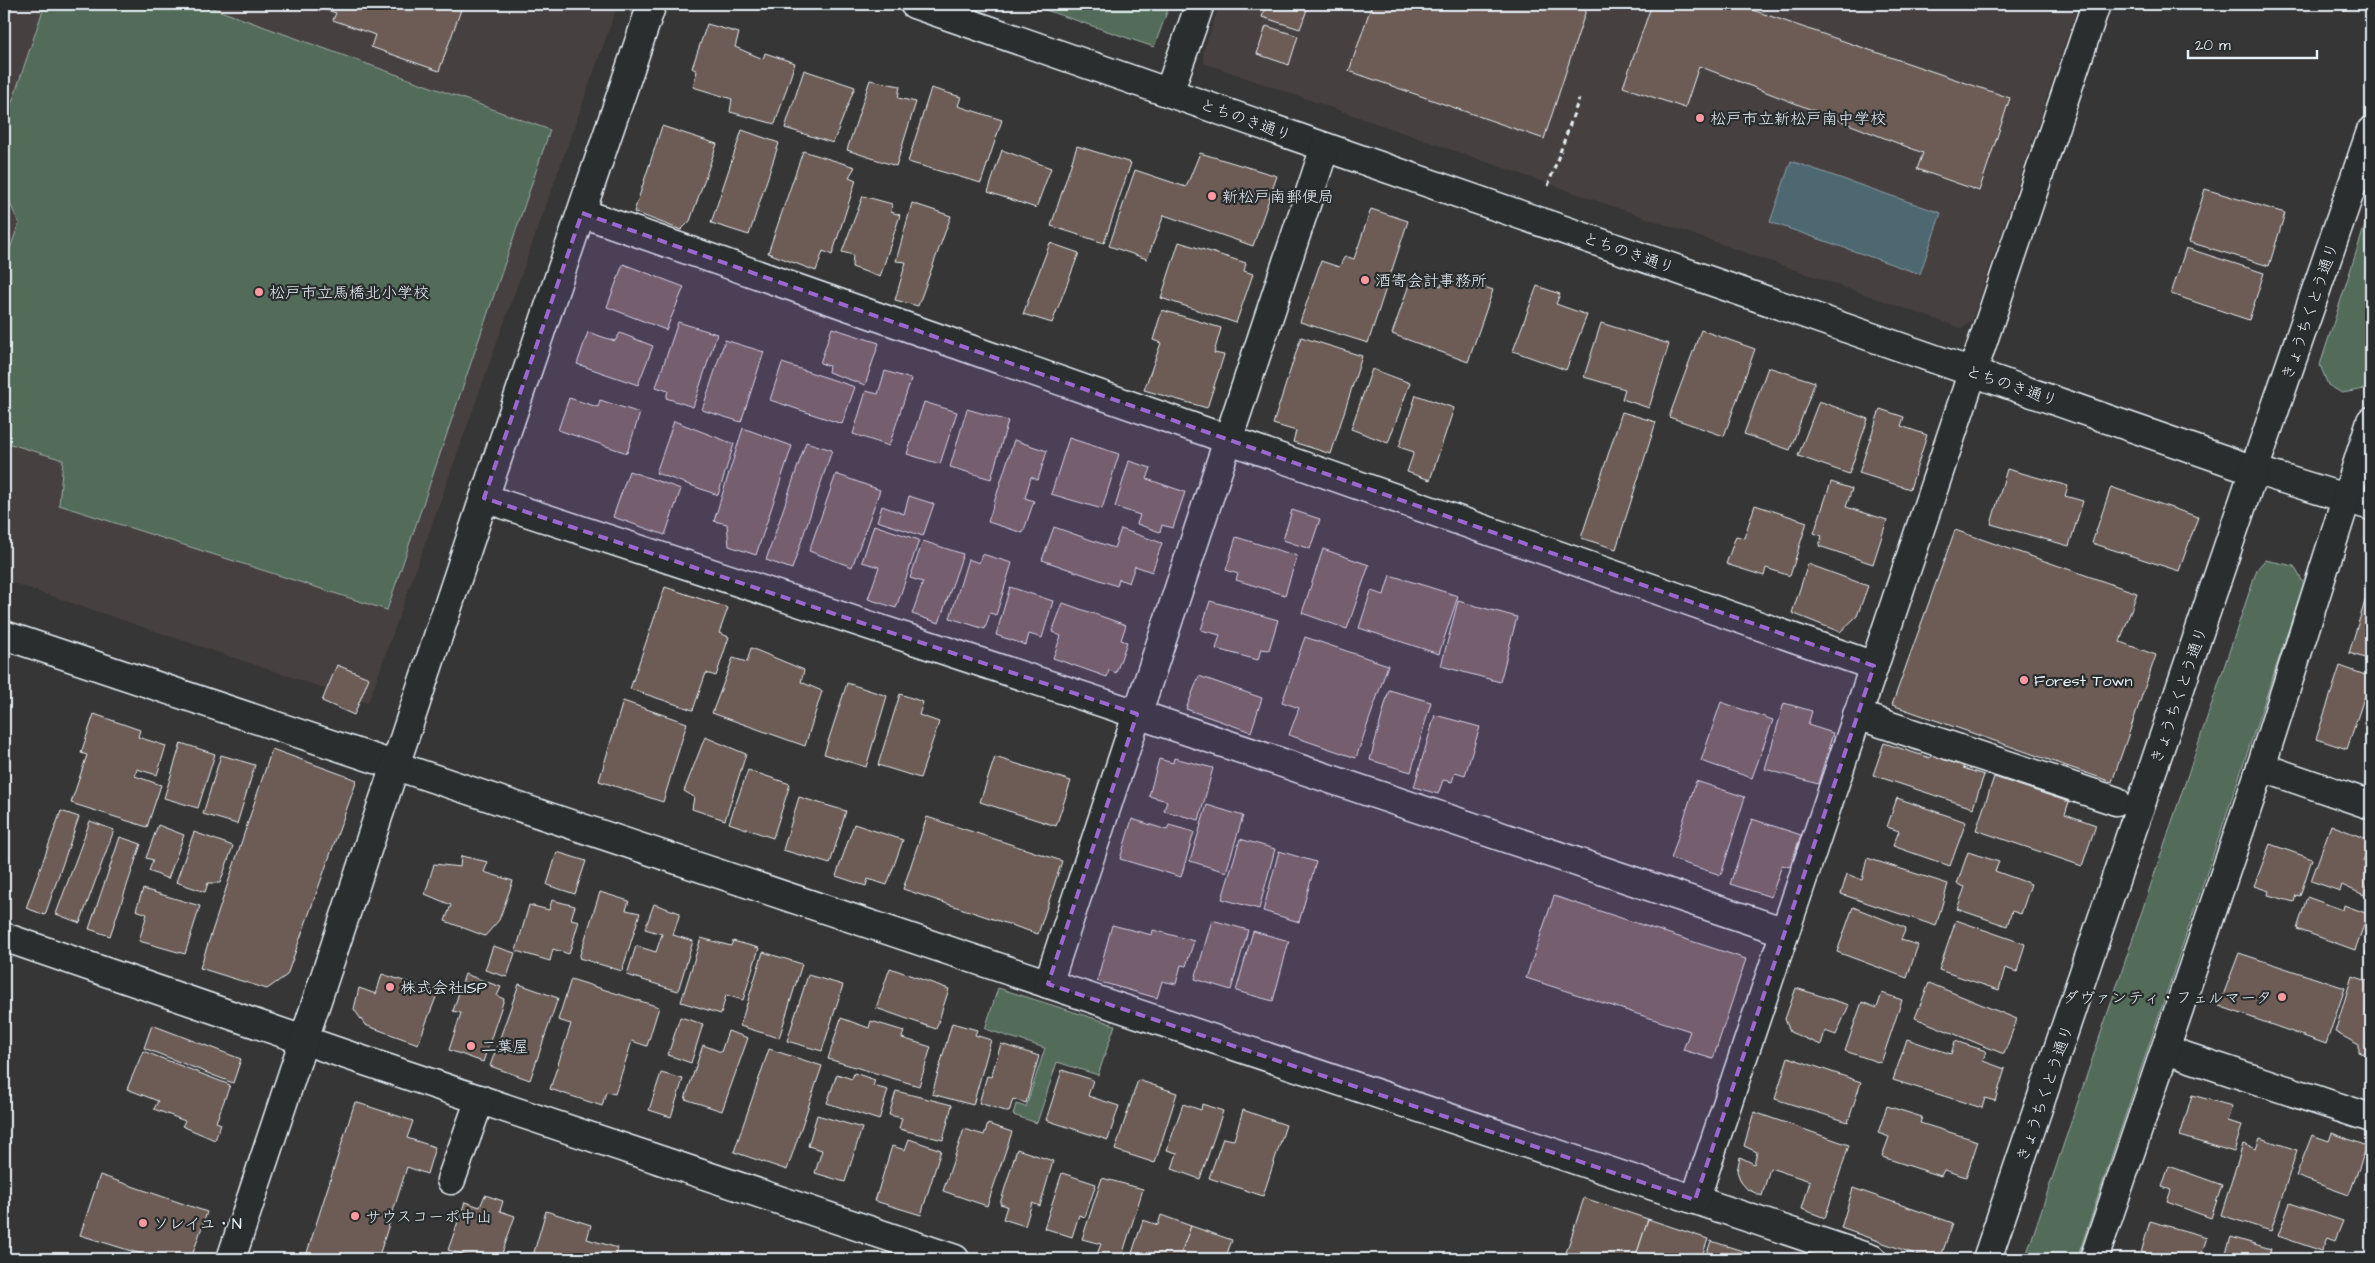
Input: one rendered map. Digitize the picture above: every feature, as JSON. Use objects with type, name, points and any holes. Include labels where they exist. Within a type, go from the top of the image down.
[{"type":"street","points":[[231,1259],[484,498],[652,4]]},
{"type":"street","name":"とちのき通り","points":[[914,4],[2254,470],[2371,506]]},
{"type":"street","points":[[1169,92],[1200,4]]},
{"type":"street","points":[[1695,1200],[2096,4]]},
{"type":"street","name":"きょうちくとう通り","points":[[1987,1259],[2254,470],[2371,131]]},
{"type":"street","points":[[1048,984],[1325,147]]},
{"type":"street","points":[[582,213],[1874,666]]},
{"type":"street","points":[[2094,1259],[2261,767],[2371,421]]},
{"type":"street","points":[[484,498],[1137,714],[1785,932]]},
{"type":"street","points":[[4,635],[1872,1259]]},
{"type":"street","points":[[1857,714],[2116,801]]},
{"type":"street","points":[[2261,767],[2371,805]]},
{"type":"street","points":[[6,946],[304,1040],[955,1259]]},
{"type":"street","points":[[2166,1050],[2371,1118]]},
{"type":"street","points":[[451,1180],[480,1100]]},
{"type":"path","points":[[1546,194],[1579,99]]},
{"type":"highlighted area","points":[[582,213],[1874,666],[1695,1200],[1048,984],[1137,714],[484,498]]},
{"type":"shaded area","name":"松戸市立馬橋北小学校","points":[[4,4],[618,4],[368,703],[4,580]]},
{"type":"shaded area","name":"松戸市立新松戸南中学校","points":[[1220,4],[2078,4],[1972,320],[1961,328],[1204,63],[1203,52]]},
{"type":"green space","name":"松戸市立馬橋北小学校","points":[[45,4],[201,4],[550,130],[387,610],[59,505],[63,460],[4,442],[4,266],[19,223],[4,190],[4,126]]},
{"type":"green space","points":[[1028,4],[1170,4],[1154,47]]},
{"type":"green space","points":[[2371,206],[2371,384],[2365,389],[2342,393],[2328,385],[2320,365]]},
{"type":"green space","points":[[2265,560],[2294,566],[2304,584],[2077,1259],[2025,1259],[2257,569]]},
{"type":"green space","points":[[998,988],[1115,1025],[1098,1075],[1057,1062],[1037,1123],[1013,1115],[1016,1104],[1026,1107],[1045,1048],[985,1029]]},
{"type":"water","points":[[1791,161],[1941,213],[1920,274],[1770,222]]},
{"type":"building","points":[[4,4],[13,4],[4,30]]},
{"type":"building","points":[[310,4],[463,4],[439,71],[371,47],[375,35],[333,20],[336,13]]},
{"type":"building","points":[[1267,4],[1309,4],[1300,29],[1262,17]]},
{"type":"building","points":[[1372,4],[1588,4],[1544,139],[1349,71]]},
{"type":"building","points":[[1652,4],[1735,4],[2010,98],[1979,191],[1917,169],[1923,153],[1699,66],[1685,108],[1623,87]]},
{"type":"building","points":[[1882,4],[1897,4],[1896,9]]},
{"type":"building","points":[[707,24],[739,33],[735,47],[763,59],[765,53],[795,63],[775,124],[730,112],[732,99],[693,87],[697,71],[692,68]]},
{"type":"building","points":[[1266,26],[1298,36],[1289,65],[1257,54]]},
{"type":"building","points":[[804,70],[855,87],[833,143],[785,128]]},
{"type":"building","points":[[870,80],[900,86],[898,98],[916,102],[896,166],[847,150]]},
{"type":"building","points":[[931,88],[961,97],[958,106],[1002,120],[981,183],[908,162]]},
{"type":"building","points":[[662,126],[717,144],[690,221],[681,230],[634,212]]},
{"type":"building","points":[[742,130],[779,143],[749,235],[711,223]]},
{"type":"building","points":[[1077,146],[1131,163],[1104,243],[1051,226]]},
{"type":"building","points":[[1002,150],[1051,168],[1036,208],[988,192]]},
{"type":"building","points":[[803,151],[855,167],[849,177],[856,180],[832,255],[823,251],[816,271],[768,253]]},
{"type":"building","points":[[1200,153],[1277,176],[1253,246],[1164,215],[1147,259],[1109,246],[1135,170],[1186,187]]},
{"type":"building","points":[[2205,189],[2285,213],[2269,266],[2189,242]]},
{"type":"building","points":[[863,196],[892,204],[891,212],[900,215],[880,277],[852,267],[853,255],[842,252]]},
{"type":"building","points":[[912,203],[951,216],[918,306],[895,300],[906,262],[896,261]]},
{"type":"building","points":[[1371,209],[1408,221],[1368,343],[1300,322],[1321,261],[1339,267],[1345,256],[1354,259]]},
{"type":"building","points":[[1179,242],[1246,263],[1244,271],[1253,274],[1236,323],[1161,298]]},
{"type":"building","points":[[1050,243],[1079,253],[1052,323],[1023,314]]},
{"type":"building","points":[[2186,248],[2264,273],[2249,320],[2171,294]]},
{"type":"building","points":[[623,264],[684,287],[666,330],[607,307]]},
{"type":"building","points":[[1446,273],[1493,290],[1468,362],[1392,334],[1412,276],[1441,286]]},
{"type":"building","points":[[1537,286],[1560,294],[1556,304],[1587,315],[1566,370],[1513,351]]},
{"type":"building","points":[[1162,310],[1221,328],[1214,353],[1224,355],[1207,408],[1144,390],[1161,343],[1153,340]]},
{"type":"building","points":[[678,322],[717,334],[693,407],[666,398],[668,391],[656,387]]},
{"type":"building","points":[[1601,323],[1669,344],[1649,408],[1622,399],[1625,389],[1584,377]]},
{"type":"building","points":[[832,328],[879,343],[865,385],[828,372],[829,366],[820,363]]},
{"type":"building","points":[[1701,330],[1755,349],[1724,436],[1669,417]]},
{"type":"building","points":[[588,332],[615,341],[620,333],[653,346],[638,385],[577,364]]},
{"type":"building","points":[[1301,337],[1362,356],[1331,454],[1293,442],[1296,431],[1273,424]]},
{"type":"building","points":[[725,340],[764,352],[741,422],[702,410]]},
{"type":"building","points":[[782,363],[855,387],[842,424],[770,400]]},
{"type":"building","points":[[1768,367],[1815,382],[1790,450],[1744,434]]},
{"type":"building","points":[[1372,369],[1410,383],[1388,443],[1351,429]]},
{"type":"building","points":[[885,371],[911,379],[889,446],[853,434],[866,391],[878,394]]},
{"type":"building","points":[[1416,395],[1454,408],[1430,480],[1407,472],[1414,452],[1399,447]]},
{"type":"building","points":[[569,398],[598,407],[600,400],[640,413],[627,453],[558,430]]},
{"type":"building","points":[[1819,401],[1868,419],[1849,474],[1798,456]]},
{"type":"building","points":[[924,402],[957,412],[940,464],[907,454]]},
{"type":"building","points":[[967,409],[1008,421],[991,479],[950,467]]},
{"type":"building","points":[[1880,409],[1904,417],[1901,426],[1927,435],[1910,489],[1859,473]]},
{"type":"building","points":[[1622,412],[1656,422],[1616,549],[1581,538]]},
{"type":"building","points":[[674,421],[734,444],[718,495],[656,473]]},
{"type":"building","points":[[743,428],[792,446],[756,555],[729,546],[727,524],[714,521]]},
{"type":"building","points":[[1069,438],[1119,454],[1102,509],[1051,494]]},
{"type":"building","points":[[1014,440],[1047,451],[1038,480],[1031,477],[1025,498],[1034,501],[1023,533],[988,522]]},
{"type":"building","points":[[806,442],[832,450],[792,569],[766,560]]},
{"type":"building","points":[[1129,461],[1151,468],[1147,479],[1185,492],[1173,528],[1162,525],[1160,532],[1137,524],[1140,515],[1115,507]]},
{"type":"building","points":[[2007,469],[2068,486],[2065,496],[2083,501],[2069,546],[1991,524]]},
{"type":"building","points":[[629,471],[681,489],[665,535],[613,517]]},
{"type":"building","points":[[836,474],[880,490],[852,567],[809,551]]},
{"type":"building","points":[[1831,482],[1852,489],[1846,507],[1887,520],[1873,564],[1819,546],[1822,536],[1814,533]]},
{"type":"building","points":[[2111,487],[2198,517],[2179,571],[2092,543]]},
{"type":"building","points":[[909,496],[934,504],[923,536],[877,521],[882,506],[904,514]]},
{"type":"building","points":[[1755,505],[1807,522],[1790,576],[1766,568],[1764,576],[1726,564],[1736,536],[1744,538]]},
{"type":"building","points":[[1292,510],[1320,519],[1310,549],[1283,540]]},
{"type":"building","points":[[874,525],[919,540],[896,608],[868,599],[879,567],[862,562]]},
{"type":"building","points":[[1054,527],[1114,548],[1121,529],[1162,543],[1152,572],[1135,566],[1129,583],[1119,579],[1117,586],[1042,560]]},
{"type":"building","name":"Forest Town","points":[[1955,530],[2137,593],[2120,642],[2156,655],[2112,782],[1892,705]]},
{"type":"building","points":[[1236,537],[1297,556],[1285,595],[1236,580],[1238,574],[1226,570]]},
{"type":"building","points":[[923,541],[963,554],[939,623],[912,614],[923,582],[910,578]]},
{"type":"building","points":[[1323,549],[1369,565],[1347,629],[1302,613]]},
{"type":"building","points":[[982,554],[1012,563],[996,615],[990,613],[985,629],[950,618],[968,559],[979,563]]},
{"type":"building","points":[[1808,564],[1868,586],[1857,616],[1840,632],[1792,613]]},
{"type":"building","points":[[1390,575],[1458,596],[1439,654],[1359,628],[1371,591],[1384,595]]},
{"type":"building","points":[[2371,582],[2371,660],[2349,653]]},
{"type":"building","points":[[665,587],[728,608],[719,633],[729,637],[716,676],[706,673],[693,710],[630,689]]},
{"type":"building","points":[[1010,587],[1053,601],[1042,638],[1029,634],[1026,645],[996,635]]},
{"type":"building","points":[[1210,601],[1278,620],[1269,650],[1261,649],[1258,660],[1216,649],[1220,635],[1201,630]]},
{"type":"building","points":[[1458,601],[1517,617],[1500,682],[1441,666]]},
{"type":"building","points":[[1063,603],[1126,625],[1121,640],[1127,642],[1116,673],[1109,670],[1107,677],[1053,658],[1061,636],[1052,632]]},
{"type":"building","points":[[1305,637],[1388,665],[1356,758],[1289,735],[1299,708],[1282,702]]},
{"type":"building","points":[[751,648],[804,670],[801,682],[822,691],[805,746],[712,713],[733,658],[747,662]]},
{"type":"building","points":[[337,665],[369,678],[354,715],[322,701]]},
{"type":"building","points":[[2340,666],[2371,677],[2347,749],[2316,739]]},
{"type":"building","points":[[1199,676],[1262,698],[1251,732],[1186,709]]},
{"type":"building","points":[[847,683],[887,696],[866,767],[824,754]]},
{"type":"building","points":[[1389,690],[1431,702],[1411,772],[1370,760]]},
{"type":"building","points":[[900,694],[923,702],[919,715],[939,722],[920,778],[878,765]]},
{"type":"building","points":[[623,701],[687,723],[663,802],[599,781]]},
{"type":"building","points":[[1721,702],[1773,720],[1752,778],[1701,761]]},
{"type":"building","points":[[1784,703],[1812,711],[1808,725],[1833,733],[1818,784],[1765,769]]},
{"type":"building","points":[[94,714],[140,730],[138,737],[166,746],[157,775],[137,769],[135,776],[161,785],[147,827],[71,803],[87,755],[81,753]]},
{"type":"building","points":[[1435,715],[1480,727],[1465,775],[1455,772],[1452,782],[1443,780],[1438,794],[1414,787]]},
{"type":"building","points":[[705,737],[746,754],[725,820],[692,809],[694,797],[684,791]]},
{"type":"building","points":[[181,743],[215,754],[198,808],[164,798]]},
{"type":"building","points":[[1884,743],[1930,758],[1933,749],[1966,760],[1963,768],[1984,775],[1973,808],[1873,775]]},
{"type":"building","points":[[272,749],[357,780],[287,975],[267,989],[200,968]]},
{"type":"building","points":[[221,755],[255,765],[237,824],[203,814]]},
{"type":"building","points":[[995,757],[1071,781],[1056,826],[980,802]]},
{"type":"building","points":[[1174,758],[1213,768],[1199,820],[1164,811],[1167,801],[1149,796],[1159,759],[1173,763]]},
{"type":"building","points":[[748,770],[790,784],[773,838],[729,823]]},
{"type":"building","points":[[1994,777],[2069,802],[2065,814],[2096,825],[2082,866],[1976,830]]},
{"type":"building","points":[[1696,781],[1745,797],[1721,875],[1671,859]]},
{"type":"building","points":[[799,797],[846,811],[830,864],[783,850]]},
{"type":"building","points":[[1897,798],[1966,822],[1950,866],[1893,846],[1899,831],[1887,827]]},
{"type":"building","points":[[1207,805],[1243,816],[1226,872],[1190,861]]},
{"type":"building","points":[[61,811],[79,817],[45,915],[26,908]]},
{"type":"building","points":[[927,817],[1062,861],[1038,934],[903,889]]},
{"type":"building","points":[[1132,819],[1167,830],[1169,825],[1194,832],[1181,877],[1120,859]]},
{"type":"building","points":[[1752,819],[1801,835],[1790,867],[1782,865],[1771,897],[1730,884]]},
{"type":"building","points":[[90,821],[114,830],[80,923],[56,914]]},
{"type":"building","points":[[854,824],[903,840],[887,885],[868,879],[866,886],[836,876]]},
{"type":"building","points":[[158,825],[184,835],[168,879],[149,871],[153,860],[146,858]]},
{"type":"building","points":[[2331,825],[2369,840],[2363,861],[2371,864],[2371,876],[2364,895],[2342,885],[2340,891],[2311,881]]},
{"type":"building","points":[[194,832],[233,846],[220,883],[208,883],[205,892],[176,882]]},
{"type":"building","points":[[120,837],[141,844],[110,936],[89,929]]},
{"type":"building","points":[[1240,839],[1275,849],[1259,909],[1222,899]]},
{"type":"building","points":[[2270,844],[2312,859],[2300,896],[2296,895],[2294,902],[2268,895],[2269,891],[2254,886]]},
{"type":"building","points":[[1279,851],[1316,862],[1299,922],[1263,911]]},
{"type":"building","points":[[557,852],[586,861],[575,894],[547,885]]},
{"type":"building","points":[[1968,852],[1999,862],[1995,871],[2031,884],[2021,914],[2012,911],[2007,926],[1957,909],[1965,887],[1957,884]]},
{"type":"building","points":[[461,856],[488,862],[484,872],[513,881],[499,920],[485,936],[445,921],[451,905],[425,894],[434,864],[460,867]]},
{"type":"building","points":[[1867,858],[1948,884],[1936,926],[1841,894],[1847,874],[1862,880]]},
{"type":"building","points":[[143,889],[200,906],[185,954],[139,941],[147,914],[136,910]]},
{"type":"building","points":[[600,892],[629,901],[626,910],[640,913],[622,971],[579,958]]},
{"type":"building","points":[[1554,896],[1746,959],[1713,1059],[1683,1050],[1690,1031],[1526,978]]},
{"type":"building","points":[[2307,897],[2343,910],[2344,905],[2368,914],[2355,950],[2297,929]]},
{"type":"building","points":[[552,900],[575,906],[571,919],[579,921],[569,954],[553,949],[550,961],[516,951],[529,905],[549,910]]},
{"type":"building","points":[[654,904],[680,913],[673,935],[693,941],[678,991],[627,975],[636,946],[656,952],[662,934],[645,929]]},
{"type":"building","points":[[1853,907],[1906,928],[1901,940],[1918,945],[1907,978],[1837,952]]},
{"type":"building","points":[[1212,920],[1248,930],[1231,990],[1195,979]]},
{"type":"building","points":[[1956,920],[2025,944],[2017,972],[2005,968],[1999,990],[1939,970]]},
{"type":"building","points":[[1112,925],[1152,935],[1153,930],[1194,941],[1186,966],[1181,965],[1176,984],[1162,981],[1157,998],[1097,981]]},
{"type":"building","points":[[1253,931],[1289,941],[1273,1001],[1236,991]]},
{"type":"building","points":[[701,938],[731,946],[733,941],[759,948],[743,1000],[726,995],[721,1014],[681,1002]]},
{"type":"building","points":[[2371,938],[2371,956],[2365,954]]},
{"type":"building","points":[[493,946],[515,953],[507,977],[485,970]]},
{"type":"building","points":[[763,952],[802,964],[779,1038],[740,1026]]},
{"type":"building","name":"ダヴァンティ・フェルマータ","points":[[2239,953],[2345,988],[2326,1044],[2219,1006]]},
{"type":"building","points":[[890,968],[949,989],[936,1029],[876,1008]]},
{"type":"building","points":[[382,974],[438,992],[418,1044],[365,1025],[354,1009],[359,988],[376,994]]},
{"type":"building","points":[[465,974],[501,987],[497,996],[504,999],[483,1062],[449,1050],[461,1013],[453,1011]]},
{"type":"building","points":[[808,975],[843,985],[822,1051],[787,1041]]},
{"type":"building","points":[[2352,976],[2371,982],[2371,1057],[2359,1052],[2359,1045],[2335,1032]]},
{"type":"building","points":[[571,979],[659,1007],[647,1046],[632,1041],[615,1094],[606,1092],[602,1106],[550,1089],[571,1024],[558,1020]]},
{"type":"building","points":[[1929,983],[2017,1019],[2004,1054],[1915,1018]]},
{"type":"building","points":[[519,984],[558,998],[530,1080],[490,1066]]},
{"type":"building","points":[[1796,988],[1849,1005],[1836,1035],[1825,1031],[1821,1045],[1790,1032],[1785,1019]]},
{"type":"building","points":[[1882,993],[1902,1000],[1881,1063],[1845,1051],[1862,1002],[1877,1008]]},
{"type":"building","points":[[680,1017],[703,1024],[691,1063],[668,1055]]},
{"type":"building","points":[[841,1018],[869,1028],[871,1021],[904,1031],[902,1038],[931,1047],[919,1086],[828,1059]]},
{"type":"building","points":[[952,1023],[977,1030],[975,1035],[991,1040],[973,1105],[932,1094]]},
{"type":"building","points":[[152,1025],[241,1059],[233,1083],[144,1048]]},
{"type":"building","points":[[728,1031],[748,1038],[722,1111],[685,1099],[703,1045],[721,1052]]},
{"type":"building","points":[[1907,1039],[1951,1054],[1955,1041],[1986,1051],[1983,1061],[2005,1069],[1995,1101],[1985,1098],[1982,1108],[1893,1080]]},
{"type":"building","points":[[1001,1044],[1039,1056],[1026,1103],[1013,1099],[1009,1112],[979,1103],[987,1076],[991,1077]]},
{"type":"building","points":[[769,1049],[822,1066],[787,1170],[734,1152]]},
{"type":"building","points":[[143,1051],[230,1085],[216,1122],[221,1124],[215,1140],[182,1126],[185,1121],[154,1109],[158,1101],[127,1089]]},
{"type":"building","points":[[1788,1057],[1861,1082],[1848,1122],[1775,1099]]},
{"type":"building","points":[[1062,1070],[1093,1080],[1088,1096],[1119,1106],[1108,1140],[1046,1120]]},
{"type":"building","points":[[661,1073],[683,1079],[671,1117],[649,1110]]},
{"type":"building","points":[[854,1073],[875,1080],[873,1086],[888,1090],[879,1120],[827,1103],[837,1074],[852,1079]]},
{"type":"building","points":[[1138,1080],[1177,1093],[1155,1163],[1115,1150]]},
{"type":"building","points":[[896,1091],[952,1105],[943,1140],[899,1129],[902,1118],[889,1115]]},
{"type":"building","points":[[2192,1095],[2232,1106],[2227,1121],[2242,1125],[2234,1152],[2180,1136]]},
{"type":"building","name":"サウスコーポ中山","points":[[355,1102],[413,1121],[407,1138],[435,1147],[427,1174],[407,1167],[378,1259],[305,1259]]},
{"type":"building","points":[[1183,1104],[1201,1110],[1202,1104],[1223,1111],[1200,1179],[1172,1169],[1177,1153],[1167,1150]]},
{"type":"building","points":[[1887,1106],[1922,1117],[1920,1123],[1978,1141],[1966,1177],[1944,1170],[1941,1176],[1882,1157],[1889,1137],[1878,1133]]},
{"type":"building","points":[[1243,1110],[1286,1125],[1263,1196],[1209,1178],[1223,1138],[1234,1140]]},
{"type":"building","points":[[1754,1112],[1849,1145],[1825,1218],[1802,1209],[1810,1181],[1770,1168],[1762,1196],[1747,1189],[1741,1182],[1737,1171],[1740,1157],[1754,1164],[1757,1152],[1744,1146]]},
{"type":"building","points":[[817,1115],[862,1128],[845,1182],[815,1173],[822,1150],[808,1146]]},
{"type":"building","points":[[988,1124],[1012,1132],[987,1206],[943,1191],[964,1129],[984,1135]]},
{"type":"building","points":[[2332,1133],[2367,1146],[2349,1195],[2296,1176],[2312,1135],[2329,1141]]},
{"type":"building","points":[[2260,1138],[2297,1150],[2271,1231],[2221,1215],[2243,1144],[2256,1149]]},
{"type":"building","points":[[909,1139],[941,1150],[921,1215],[875,1201],[892,1146],[905,1150]]},
{"type":"building","points":[[1017,1149],[1053,1161],[1040,1206],[1032,1203],[1025,1226],[1003,1219],[1007,1206],[1000,1204]]},
{"type":"building","points":[[2169,1166],[2222,1185],[2211,1218],[2167,1202],[2171,1190],[2162,1187]]},
{"type":"building","points":[[1062,1173],[1096,1184],[1085,1217],[1079,1215],[1072,1237],[1044,1228]]},
{"type":"building","name":"ソレイユ・N","points":[[100,1175],[207,1212],[191,1259],[157,1259],[80,1235]]},
{"type":"building","points":[[1102,1178],[1143,1189],[1121,1259],[1095,1259],[1101,1244],[1082,1239]]},
{"type":"building","points":[[1853,1188],[1953,1223],[1940,1259],[1929,1259],[1841,1228]]},
{"type":"building","points":[[485,1195],[503,1201],[500,1211],[515,1216],[500,1259],[477,1259],[448,1250],[465,1202],[480,1207]]},
{"type":"building","points":[[1584,1198],[1648,1219],[1635,1259],[1564,1259]]},
{"type":"building","points":[[2290,1203],[2343,1221],[2335,1241],[2328,1238],[2322,1251],[2278,1236]]},
{"type":"building","points":[[546,1211],[591,1225],[587,1239],[618,1248],[615,1259],[532,1259]]},
{"type":"building","points":[[1161,1215],[1191,1226],[1179,1259],[1139,1259],[1140,1256],[1132,1253],[1143,1220],[1158,1225]]},
{"type":"building","points":[[1648,1219],[1708,1239],[1701,1259],[1635,1259]]},
{"type":"building","points":[[2150,1221],[2207,1237],[2200,1259],[2160,1259],[2141,1253]]},
{"type":"building","points":[[1191,1226],[1232,1240],[1225,1259],[1179,1259]]},
{"type":"building","points":[[2231,1237],[2271,1249],[2268,1259],[2224,1259]]},
{"type":"building","points":[[1711,1241],[1768,1259],[1705,1259]]},
{"type":"place","name":"松戸市立新松戸南中学校","points":[[1700,118]]},
{"type":"place","name":"新松戸南郵便局","points":[[1212,196]]},
{"type":"place","name":"酒寄会計事務所","points":[[1365,280]]},
{"type":"place","name":"松戸市立馬橋北小学校","points":[[259,292]]},
{"type":"place","name":"Forest Town","points":[[2024,680]]},
{"type":"place","name":"株式会社ISP","points":[[390,987]]},
{"type":"place","name":"ダヴァンティ・フェルマータ","points":[[2282,997]]},
{"type":"place","name":"二葉屋","points":[[471,1046]]},
{"type":"place","name":"サウスコーポ中山","points":[[355,1216]]},
{"type":"place","name":"ソレイユ・N","points":[[143,1223]]}]
